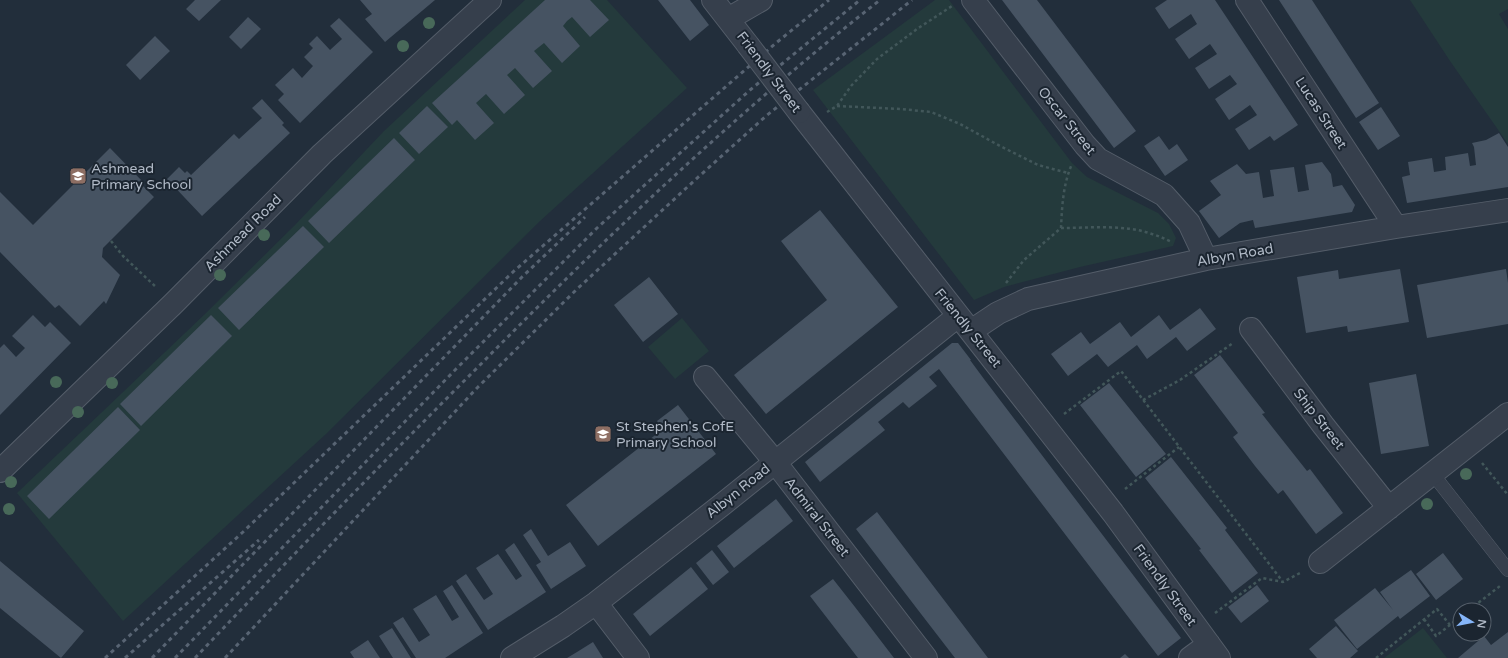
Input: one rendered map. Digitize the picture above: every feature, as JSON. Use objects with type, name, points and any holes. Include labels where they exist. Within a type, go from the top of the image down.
[{"type":"street","name":"Ashmead Road","points":[[0,471],[173,304],[322,154],[490,0]]},
{"type":"street","name":"Friendly Street","points":[[714,0],[799,112],[1113,513],[1214,651]]},
{"type":"street","points":[[728,19],[761,0]]},
{"type":"street","name":"Lucas Street","points":[[1247,0],[1396,227]]},
{"type":"street","name":"Oscar Street","points":[[965,2],[1098,159],[1164,195],[1189,223],[1206,259]]},
{"type":"street","name":"Albyn Road","points":[[512,658],[596,603],[775,462],[964,323],[998,313],[1028,299],[1206,259],[1508,210]]},
{"type":"street","name":"Ship Street","points":[[1251,329],[1323,425],[1389,508]]},
{"type":"street","name":"Admiral Street","points":[[705,377],[775,462],[926,658]]},
{"type":"street","points":[[1320,562],[1508,414]]},
{"type":"street","points":[[596,603],[638,658]]},
{"type":"street","points":[[1190,658],[1214,651]]},
{"type":"lane","points":[[1432,473],[1508,570]]},
{"type":"path","points":[[825,113],[837,106],[851,86],[877,60],[917,29],[965,2]]},
{"type":"path","points":[[837,106],[902,108],[931,112],[960,124],[1000,146],[1038,164],[1068,173]]},
{"type":"path","points":[[1061,228],[1062,201],[1068,173],[1072,163],[1085,145]]},
{"type":"path","points":[[1004,287],[1024,260],[1061,228],[1116,228],[1138,230],[1174,243]]},
{"type":"path","points":[[111,241],[123,256],[160,290]]},
{"type":"path","points":[[1143,400],[1180,380],[1251,329]]},
{"type":"path","points":[[1061,417],[1121,371],[1283,582]]},
{"type":"path","points":[[1125,489],[1180,446]]},
{"type":"path","points":[[1467,446],[1508,495]]},
{"type":"path","points":[[1212,616],[1262,578],[1283,582],[1320,562]]},
{"type":"path","points":[[1479,602],[1502,584]]},
{"type":"path","points":[[1376,658],[1424,619],[1437,609],[1450,625],[1436,636],[1424,619]]},
{"type":"green space","points":[[525,0],[607,0],[687,88],[540,221],[326,434],[123,621],[17,493],[205,314],[295,225],[384,131]]},
{"type":"green space","points":[[935,0],[949,0],[1072,163],[1087,177],[1158,213],[1169,224],[1176,238],[1173,246],[1080,267],[1004,287],[974,300],[813,90]]},
{"type":"green space","points":[[1410,0],[1508,0],[1508,9],[1499,14],[1508,29],[1508,144],[1450,61]]},
{"type":"green space","points":[[682,318],[709,351],[675,379],[648,347]]},
{"type":"green space","points":[[1423,628],[1447,658],[1384,658]]},
{"type":"building","points":[[195,0],[221,0],[199,21],[186,9]]},
{"type":"building","points":[[360,0],[435,0],[385,42],[365,19],[372,14]]},
{"type":"building","points":[[545,0],[590,0],[609,20],[590,37],[572,17],[567,21],[563,26],[580,46],[562,63],[544,43],[534,51],[552,71],[533,88],[515,68],[507,75],[525,95],[504,114],[486,94],[476,103],[494,123],[475,140],[457,120],[452,125],[432,103]]},
{"type":"building","points":[[658,0],[690,0],[709,25],[690,41]]},
{"type":"building","points":[[1002,0],[1037,0],[1136,131],[1114,148]]},
{"type":"building","points":[[1167,0],[1215,0],[1298,125],[1274,141],[1270,136],[1249,150],[1235,129],[1257,115],[1250,105],[1229,120],[1215,99],[1237,84],[1230,75],[1209,89],[1195,68],[1217,54],[1210,44],[1189,59],[1175,39],[1197,24],[1191,14],[1169,29],[1155,8]]},
{"type":"building","points":[[1279,0],[1312,0],[1379,103],[1356,118]]},
{"type":"building","points":[[248,17],[261,29],[241,49],[229,37]]},
{"type":"building","points":[[339,18],[373,52],[300,123],[278,100],[284,94],[275,85],[293,68],[302,78],[313,66],[304,57],[313,48],[309,44],[317,36],[330,50],[342,39],[330,26]]},
{"type":"building","points":[[155,36],[170,51],[140,80],[126,65]]},
{"type":"building","points":[[262,99],[284,123],[282,125],[290,133],[202,216],[167,179],[179,167],[185,173],[187,171],[191,175],[234,134],[239,139],[262,118],[252,108]]},
{"type":"building","points":[[427,106],[448,127],[419,154],[399,133]]},
{"type":"building","points":[[1381,107],[1400,136],[1378,150],[1359,122]]},
{"type":"building","points":[[1499,133],[1508,147],[1508,187],[1407,203],[1402,177],[1410,175],[1408,162],[1432,158],[1434,172],[1446,170],[1445,157],[1468,153],[1470,166],[1476,165],[1474,147],[1472,143],[1486,140]]},
{"type":"building","points":[[1159,136],[1169,150],[1177,144],[1188,160],[1165,176],[1144,146]]},
{"type":"building","points":[[394,138],[415,160],[329,243],[308,221]]},
{"type":"building","points":[[110,148],[143,182],[141,184],[154,197],[103,248],[102,257],[120,275],[106,304],[104,301],[80,326],[59,305],[55,308],[0,252],[0,192],[33,225]]},
{"type":"building","points":[[1322,162],[1331,174],[1333,187],[1342,185],[1355,205],[1352,212],[1255,228],[1253,220],[1240,223],[1219,238],[1199,211],[1221,195],[1210,181],[1237,164],[1246,174],[1259,172],[1263,198],[1274,196],[1270,170],[1294,167],[1298,192],[1309,190],[1305,165]]},
{"type":"building","points":[[820,210],[898,307],[766,414],[734,375],[827,300],[781,241]]},
{"type":"building","points":[[303,226],[324,247],[239,330],[218,308]]},
{"type":"building","points":[[1400,269],[1409,322],[1348,332],[1347,326],[1306,333],[1297,277],[1338,270],[1339,279]]},
{"type":"building","points":[[1506,269],[1508,283],[1508,324],[1427,338],[1417,285]]},
{"type":"building","points":[[649,277],[678,314],[643,342],[614,305]]},
{"type":"building","points":[[1200,308],[1216,329],[1187,351],[1176,337],[1147,359],[1137,345],[1108,367],[1097,354],[1068,376],[1051,354],[1081,332],[1090,344],[1120,322],[1131,337],[1159,315],[1170,330]]},
{"type":"building","points":[[33,315],[45,327],[50,322],[71,343],[0,415],[0,348],[4,344],[16,357],[25,348],[12,336]]},
{"type":"building","points":[[211,315],[232,336],[141,426],[120,404]]},
{"type":"building","points":[[952,343],[958,343],[1181,638],[1158,656],[939,369],[929,377],[937,386],[909,408],[903,402],[878,422],[885,430],[820,482],[805,462]]},
{"type":"building","points":[[1220,355],[1265,413],[1262,414],[1307,471],[1310,469],[1343,513],[1316,534],[1283,490],[1278,494],[1255,466],[1233,437],[1238,433],[1194,375]]},
{"type":"building","points":[[1416,374],[1429,446],[1381,454],[1369,383]]},
{"type":"building","points":[[1109,383],[1166,454],[1136,477],[1080,405]]},
{"type":"building","points":[[678,405],[716,454],[598,546],[566,505],[663,429],[657,421]]},
{"type":"building","points":[[118,407],[140,430],[49,519],[27,496]]},
{"type":"building","points":[[1171,457],[1227,528],[1225,530],[1258,573],[1232,593],[1199,550],[1201,549],[1145,478]]},
{"type":"building","points":[[776,499],[793,521],[734,568],[717,546]]},
{"type":"building","points":[[877,512],[988,658],[955,658],[856,529]]},
{"type":"building","points":[[531,529],[548,556],[570,542],[586,566],[551,589],[536,565],[541,562],[523,535]]},
{"type":"building","points":[[514,543],[546,592],[488,630],[456,581],[466,574],[484,600],[493,594],[476,568],[498,554],[516,580],[522,576],[505,550]]},
{"type":"building","points":[[712,550],[729,572],[713,585],[696,563]]},
{"type":"building","points":[[1443,553],[1463,579],[1436,600],[1416,574]]},
{"type":"building","points":[[0,561],[84,631],[61,658],[0,608]]},
{"type":"building","points":[[691,567],[708,589],[650,636],[633,614]]},
{"type":"building","points":[[1411,570],[1430,596],[1400,619],[1398,616],[1357,649],[1334,620],[1375,588],[1393,610],[1380,592]]},
{"type":"building","points":[[833,579],[894,658],[858,658],[810,596]]},
{"type":"building","points":[[452,585],[483,633],[445,658],[416,658],[393,623],[403,617],[419,642],[430,635],[413,609],[436,595],[452,621],[459,617],[443,591]]},
{"type":"building","points":[[1257,585],[1269,601],[1241,623],[1228,607]]},
{"type":"building","points":[[1336,626],[1358,651],[1350,658],[1317,658],[1309,649]]},
{"type":"building","points":[[392,628],[411,658],[393,658],[379,636]]},
{"type":"building","points":[[1508,632],[1508,658],[1458,658],[1477,642],[1489,642],[1491,645]]},
{"type":"building","points":[[368,640],[380,658],[354,658],[350,652]]},
{"type":"building","points":[[593,642],[603,658],[567,658],[577,652]]},
{"type":"building","points":[[1125,654],[1129,658],[1120,658]]},
{"type":"railway","points":[[105,658],[243,532],[514,271],[776,43],[829,0]]},
{"type":"railway","points":[[175,658],[456,369],[597,228],[750,90],[860,0]]},
{"type":"railway","points":[[195,658],[406,439],[574,271],[723,131],[775,86],[880,0]]},
{"type":"railway","points":[[225,658],[477,388],[576,290],[766,116],[912,0]]},
{"type":"railway","points":[[152,658],[522,277],[585,217]]},
{"type":"railway","points":[[125,658],[259,540]]},
{"type":"place","name":"Ashmead Primary School","points":[[78,176]]},
{"type":"place","name":"St Stephen's CofE Primary School","points":[[603,434]]}]
